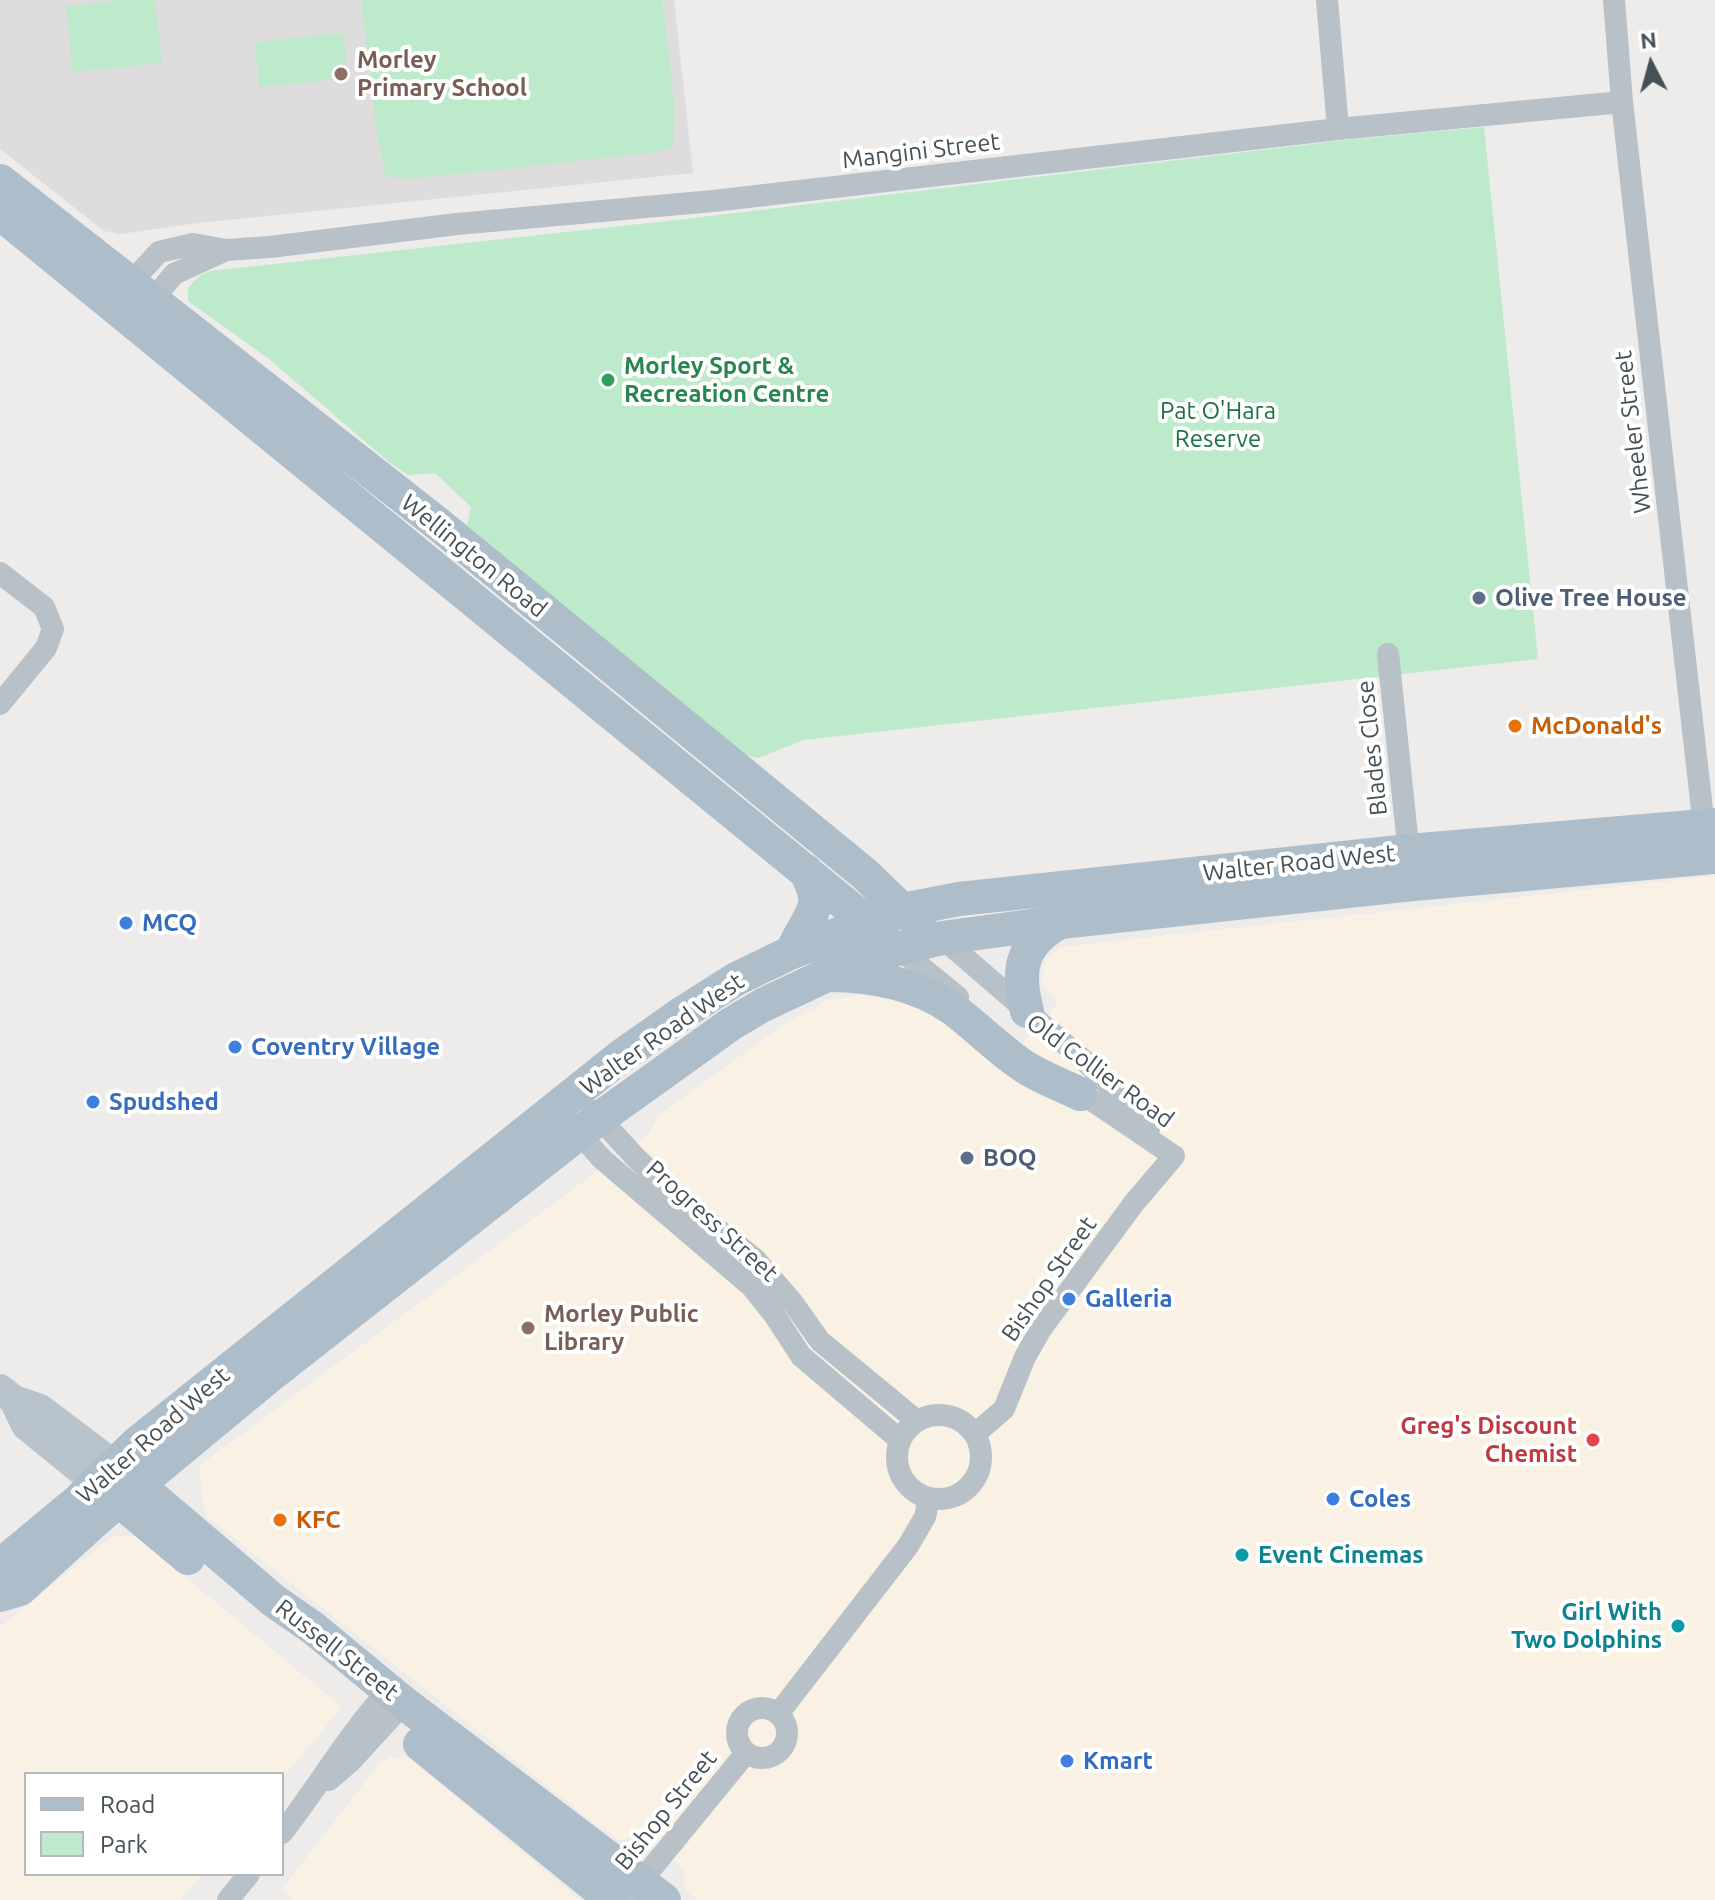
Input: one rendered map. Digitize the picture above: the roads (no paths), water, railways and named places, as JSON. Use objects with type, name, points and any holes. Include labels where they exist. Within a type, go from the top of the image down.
[{"type":"main road","name":"Wellington Road","points":[[0,181],[132,302],[898,948]]},
{"type":"main road","name":"Wellington Road","points":[[0,213],[132,302],[438,524],[866,875],[902,910],[942,938]]},
{"type":"main road","name":"Walter Road West","points":[[578,1113],[620,1057],[736,979],[792,952],[902,910],[959,899],[1411,868],[1710,841]]},
{"type":"main road","name":"Walter Road West","points":[[0,1595],[20,1589],[117,1483],[136,1444],[248,1353],[578,1113],[763,1005],[865,957],[942,938],[1411,868]]},
{"type":"main road","points":[[792,952],[798,935],[814,913],[816,897],[806,871]]},
{"type":"main road","points":[[1027,1011],[1021,988],[1021,968],[1030,947],[1042,931],[1060,922]]},
{"type":"main road","points":[[826,975],[860,975],[935,998],[1025,1067],[1080,1094]]},
{"type":"main road","name":"Walter Road West","points":[[0,1566],[78,1501],[117,1483]]},
{"type":"main road","name":"Russell Street","points":[[117,1483],[229,1564],[612,1900]]},
{"type":"main road","name":"Russell Street","points":[[389,1705],[643,1894]]},
{"type":"street","points":[[1327,0],[1338,129]]},
{"type":"street","name":"Wheeler Street","points":[[1614,0],[1622,102],[1710,841]]},
{"type":"street","name":"Mangini Street","points":[[132,302],[159,252],[175,246],[193,244],[226,250],[457,224],[713,201],[1338,129],[1622,102]]},
{"type":"street","points":[[0,573],[44,607],[53,629],[46,648],[0,704]]},
{"type":"street","name":"Blades Close","points":[[1388,654],[1411,868]]},
{"type":"street","name":"Old Collier Road","points":[[942,938],[1087,1063],[1174,1156]]},
{"type":"street","name":"Old Collier Road","points":[[898,948],[1080,1094],[1174,1156]]},
{"type":"street","name":"Progress Street","points":[[578,1113],[755,1259],[793,1303],[820,1341],[917,1421]]},
{"type":"street","name":"Progress Street","points":[[578,1113],[602,1159],[752,1287],[801,1356],[900,1440]]},
{"type":"street","name":"Bishop Street","points":[[975,1434],[1004,1409],[1025,1357],[1041,1329],[1134,1203],[1174,1156]]},
{"type":"street","name":"Russell Street","points":[[7,1394],[40,1409],[117,1483]]},
{"type":"street","points":[[943,1414],[959,1419],[975,1434],[982,1455],[981,1467],[970,1486],[951,1498],[919,1495],[903,1480],[898,1469],[900,1440],[917,1421],[943,1414]]},
{"type":"street","points":[[778,1714],[908,1546],[925,1517],[929,1498]]},
{"type":"street","points":[[284,1830],[315,1791],[350,1762],[389,1705]]},
{"type":"street","points":[[757,1709],[778,1714],[787,1732],[779,1752],[766,1758],[746,1753],[737,1735],[744,1716],[757,1709]]},
{"type":"street","name":"Bishop Street","points":[[643,1894],[746,1753]]},
{"type":"street","points":[[228,1900],[247,1876]]},
{"type":"place","name":"Morley Primary School","points":[[341,74]]},
{"type":"place","name":"Morley Sport & Recreation Centre","points":[[608,380]]},
{"type":"place","name":"Olive Tree House","points":[[1479,598]]},
{"type":"place","name":"McDonald's","points":[[1515,726]]},
{"type":"place","name":"MCQ","points":[[126,923]]},
{"type":"place","name":"Coventry Village","points":[[235,1047]]},
{"type":"place","name":"Spudshed","points":[[93,1102]]},
{"type":"place","name":"BOQ","points":[[967,1158]]},
{"type":"place","name":"Galleria","points":[[1069,1299]]},
{"type":"place","name":"Morley Public Library","points":[[528,1328]]},
{"type":"place","name":"Greg's Discount Chemist","points":[[1593,1440]]},
{"type":"place","name":"Coles","points":[[1333,1499]]},
{"type":"place","name":"KFC","points":[[280,1520]]},
{"type":"place","name":"Event Cinemas","points":[[1242,1555]]},
{"type":"place","name":"Girl With Two Dolphins","points":[[1678,1626]]},
{"type":"place","name":"Kmart","points":[[1067,1761]]},
{"type":"park label","name":"Pat O'Hara Reserve","points":[[1218,425]]}]
